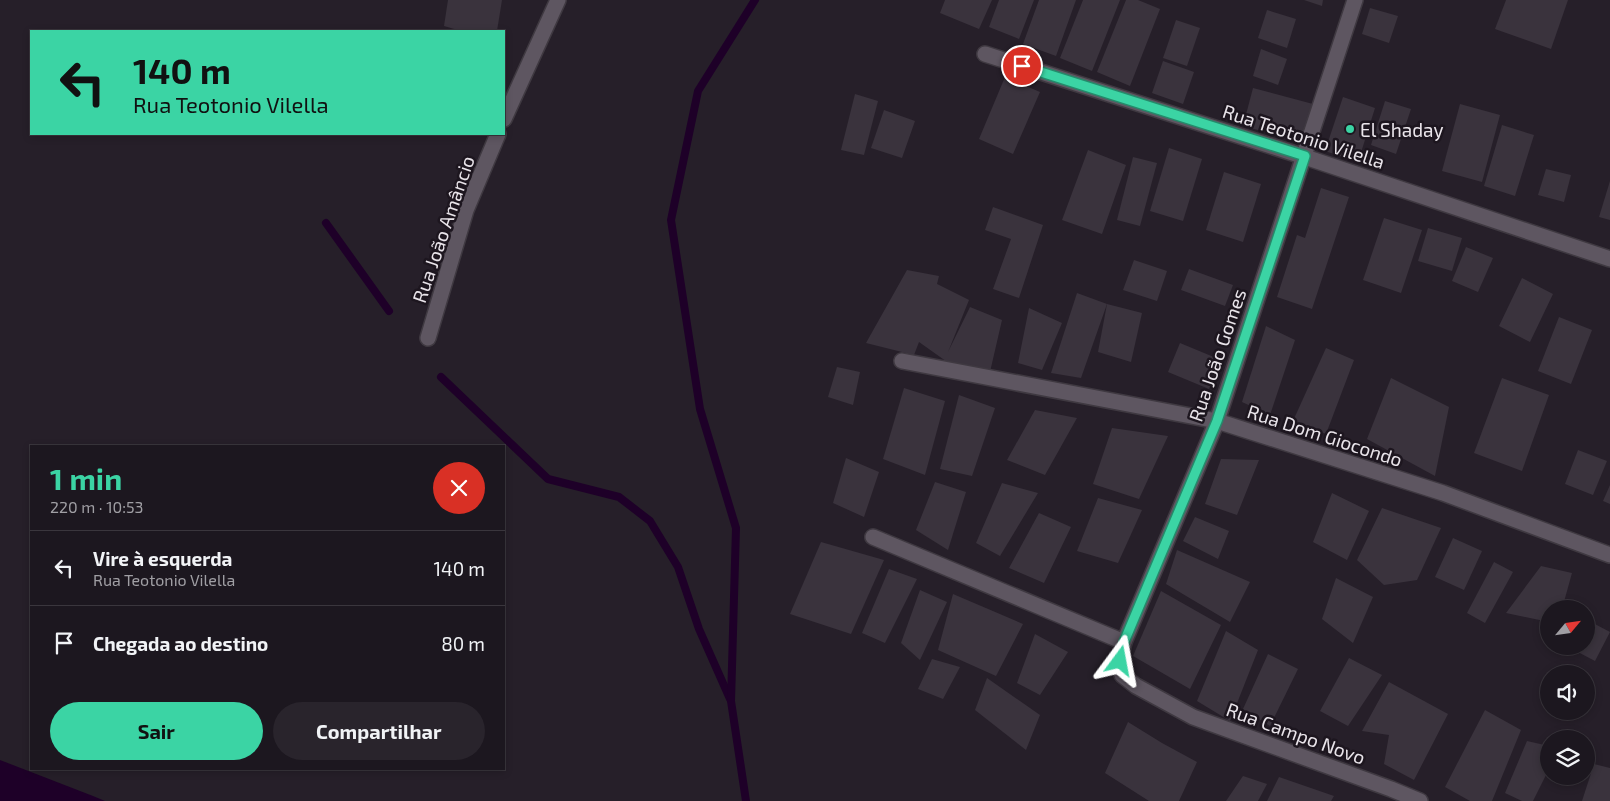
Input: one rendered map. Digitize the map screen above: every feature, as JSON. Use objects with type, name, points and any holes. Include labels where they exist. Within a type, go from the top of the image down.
[{"type":"street","points":[[505,117],[558,0]]},
{"type":"street","name":"Rua João Gomes","points":[[1159,699],[1136,686],[1122,675],[1120,661],[1124,642],[1217,421],[1355,0]]},
{"type":"street","name":"Rua Teotonio Vilella","points":[[984,54],[1305,156],[1610,259]]},
{"type":"street","name":"Rua João Amâncio","points":[[428,338],[466,210],[498,135]]},
{"type":"street","name":"Rua Dom Giocondo","points":[[902,361],[1217,421],[1443,493],[1610,555]]},
{"type":"street","points":[[873,537],[1124,642]]},
{"type":"street","name":"Rua Campo Novo","points":[[1159,699],[1193,716],[1420,801]]},
{"type":"shaded area","points":[[0,760],[93,796],[105,801],[0,801]]},
{"type":"building","points":[[448,0],[502,0],[497,30],[458,30],[444,26]]},
{"type":"building","points":[[945,0],[992,0],[979,29],[940,13]]},
{"type":"building","points":[[999,0],[1034,0],[1019,39],[989,27]]},
{"type":"building","points":[[1039,0],[1076,0],[1056,56],[1023,44]]},
{"type":"building","points":[[1083,0],[1120,0],[1092,71],[1060,58]]},
{"type":"building","points":[[1126,0],[1138,0],[1160,9],[1130,86],[1097,72]]},
{"type":"building","points":[[1304,0],[1323,0],[1322,6]]},
{"type":"building","points":[[1506,0],[1568,0],[1551,49],[1495,29]]},
{"type":"building","points":[[1370,8],[1398,16],[1389,43],[1362,34]]},
{"type":"building","points":[[1267,10],[1296,19],[1287,48],[1258,38]]},
{"type":"building","points":[[1176,20],[1200,28],[1187,66],[1163,58]]},
{"type":"building","points":[[1261,49],[1287,59],[1278,85],[1253,76]]},
{"type":"building","points":[[1163,61],[1194,72],[1183,104],[1152,93]]},
{"type":"building","points":[[1005,77],[1040,92],[1013,154],[979,139]]},
{"type":"building","points":[[1253,88],[1313,104],[1302,142],[1243,126]]},
{"type":"building","points":[[855,94],[878,101],[864,155],[841,150]]},
{"type":"building","name":"El Shaday","points":[[1343,97],[1375,108],[1358,162],[1325,151]]},
{"type":"building","points":[[1385,101],[1411,109],[1396,154],[1371,145]]},
{"type":"building","points":[[1460,104],[1500,115],[1482,182],[1442,171]]},
{"type":"building","points":[[884,110],[915,121],[902,158],[871,148]]},
{"type":"building","points":[[1502,125],[1534,135],[1515,196],[1484,186]]},
{"type":"building","points":[[1169,148],[1202,159],[1183,221],[1150,211]]},
{"type":"building","points":[[1088,150],[1126,165],[1102,234],[1062,220]]},
{"type":"building","points":[[1133,157],[1157,163],[1140,226],[1117,220]]},
{"type":"building","points":[[1546,169],[1571,175],[1564,202],[1538,195]]},
{"type":"building","points":[[1224,172],[1261,184],[1243,242],[1206,230]]},
{"type":"building","points":[[1610,181],[1610,220],[1599,217]]},
{"type":"building","points":[[1321,188],[1349,197],[1312,309],[1277,297],[1297,235],[1305,238]]},
{"type":"building","points":[[993,207],[1043,225],[1019,298],[993,289],[1011,239],[985,230]]},
{"type":"building","points":[[1384,218],[1422,230],[1401,293],[1363,280]]},
{"type":"building","points":[[1428,228],[1462,238],[1452,271],[1418,261]]},
{"type":"building","points":[[1466,247],[1493,258],[1478,292],[1452,281]]},
{"type":"building","points":[[1134,260],[1167,271],[1157,301],[1123,290]]},
{"type":"building","points":[[1189,269],[1233,285],[1225,306],[1181,290]]},
{"type":"building","points":[[907,270],[939,276],[937,284],[969,300],[948,352],[970,307],[1002,320],[990,372],[950,364],[919,342],[914,355],[866,343]]},
{"type":"building","points":[[1522,278],[1553,294],[1530,342],[1499,326]]},
{"type":"building","points":[[1077,293],[1107,304],[1081,378],[1051,373]]},
{"type":"building","points":[[1107,304],[1142,313],[1131,362],[1098,352]]},
{"type":"building","points":[[1029,308],[1062,323],[1042,370],[1018,363]]},
{"type":"building","points":[[1559,317],[1592,330],[1571,384],[1538,371]]},
{"type":"building","points":[[1266,326],[1295,340],[1270,415],[1242,402]]},
{"type":"building","points":[[1180,343],[1221,360],[1209,389],[1168,372]]},
{"type":"building","points":[[1326,348],[1354,360],[1326,434],[1293,421]]},
{"type":"building","points":[[837,367],[860,372],[853,405],[828,397]]},
{"type":"building","points":[[1391,378],[1449,407],[1435,476],[1367,439]]},
{"type":"building","points":[[1502,378],[1549,395],[1522,471],[1474,453]]},
{"type":"building","points":[[904,388],[945,401],[925,475],[883,459]]},
{"type":"building","points":[[959,395],[995,408],[972,476],[940,469]]},
{"type":"building","points":[[1035,410],[1077,418],[1045,475],[1007,460]]},
{"type":"building","points":[[1112,428],[1168,436],[1139,499],[1093,484]]},
{"type":"building","points":[[1578,450],[1607,461],[1593,495],[1565,484]]},
{"type":"building","points":[[846,458],[879,472],[864,517],[833,503]]},
{"type":"building","points":[[1221,459],[1259,460],[1237,515],[1205,504]]},
{"type":"building","points":[[935,482],[966,492],[948,550],[916,530]]},
{"type":"building","points":[[1002,483],[1038,493],[1000,556],[976,543]]},
{"type":"building","points":[[1610,485],[1610,504],[1603,501]]},
{"type":"building","points":[[1332,493],[1369,511],[1347,560],[1313,542]]},
{"type":"building","points":[[1098,498],[1142,510],[1118,563],[1077,551]]},
{"type":"building","points":[[1382,508],[1441,528],[1417,580],[1384,585],[1357,560]]},
{"type":"building","points":[[1039,513],[1071,527],[1044,583],[1009,568]]},
{"type":"building","points":[[1195,517],[1229,531],[1218,559],[1183,541]]},
{"type":"building","points":[[1453,538],[1482,551],[1464,590],[1435,577]]},
{"type":"building","points":[[821,542],[884,560],[851,634],[790,614]]},
{"type":"building","points":[[1177,550],[1250,582],[1230,622],[1166,584]]},
{"type":"building","points":[[1494,562],[1513,572],[1485,623],[1467,613]]},
{"type":"building","points":[[1541,566],[1572,573],[1564,600],[1540,600],[1540,620],[1506,613]]},
{"type":"building","points":[[889,569],[917,579],[885,643],[862,633]]},
{"type":"building","points":[[1336,578],[1373,597],[1353,643],[1322,619]]},
{"type":"building","points":[[920,590],[947,602],[920,660],[901,643]]},
{"type":"building","points":[[1161,591],[1221,625],[1190,689],[1133,656]]},
{"type":"building","points":[[953,594],[1023,624],[996,676],[938,650]]},
{"type":"building","points":[[1595,624],[1610,632],[1595,661],[1584,655],[1595,655]]},
{"type":"building","points":[[1226,631],[1258,650],[1230,721],[1197,701]]},
{"type":"building","points":[[1035,634],[1068,652],[1040,695],[1017,683]]},
{"type":"building","points":[[1268,654],[1298,669],[1270,726],[1243,709]]},
{"type":"building","points":[[1349,658],[1382,675],[1348,726],[1320,711]]},
{"type":"building","points":[[932,659],[960,667],[943,699],[918,689]]},
{"type":"building","points":[[987,678],[1040,715],[1026,750],[975,710]]},
{"type":"building","points":[[1389,682],[1448,714],[1414,780],[1384,764],[1389,735],[1362,731]]},
{"type":"building","points":[[1485,710],[1521,730],[1492,801],[1470,801],[1445,787]]},
{"type":"building","points":[[1128,722],[1197,762],[1179,801],[1149,801],[1105,773]]},
{"type":"building","points":[[1527,741],[1540,744],[1541,785],[1533,801],[1522,801],[1505,793]]},
{"type":"building","points":[[1595,764],[1610,768],[1610,801],[1582,801],[1587,785],[1595,785]]},
{"type":"building","points":[[1243,776],[1267,784],[1258,801],[1226,801]]},
{"type":"building","points":[[1279,777],[1334,796],[1331,801],[1267,801]]},
{"type":"waterway","points":[[746,801],[731,701],[736,528],[700,409],[671,220],[698,91],[755,0]]},
{"type":"waterway","points":[[326,223],[389,311]]},
{"type":"waterway","points":[[441,377],[548,479],[619,497],[650,521],[678,567],[699,629],[730,699]]},
{"type":"place","name":"El Shaday","points":[[1350,129]]},
{"type":"route","points":[[1022,66],[1305,156],[1217,421],[1124,642],[1120,661]]}]
